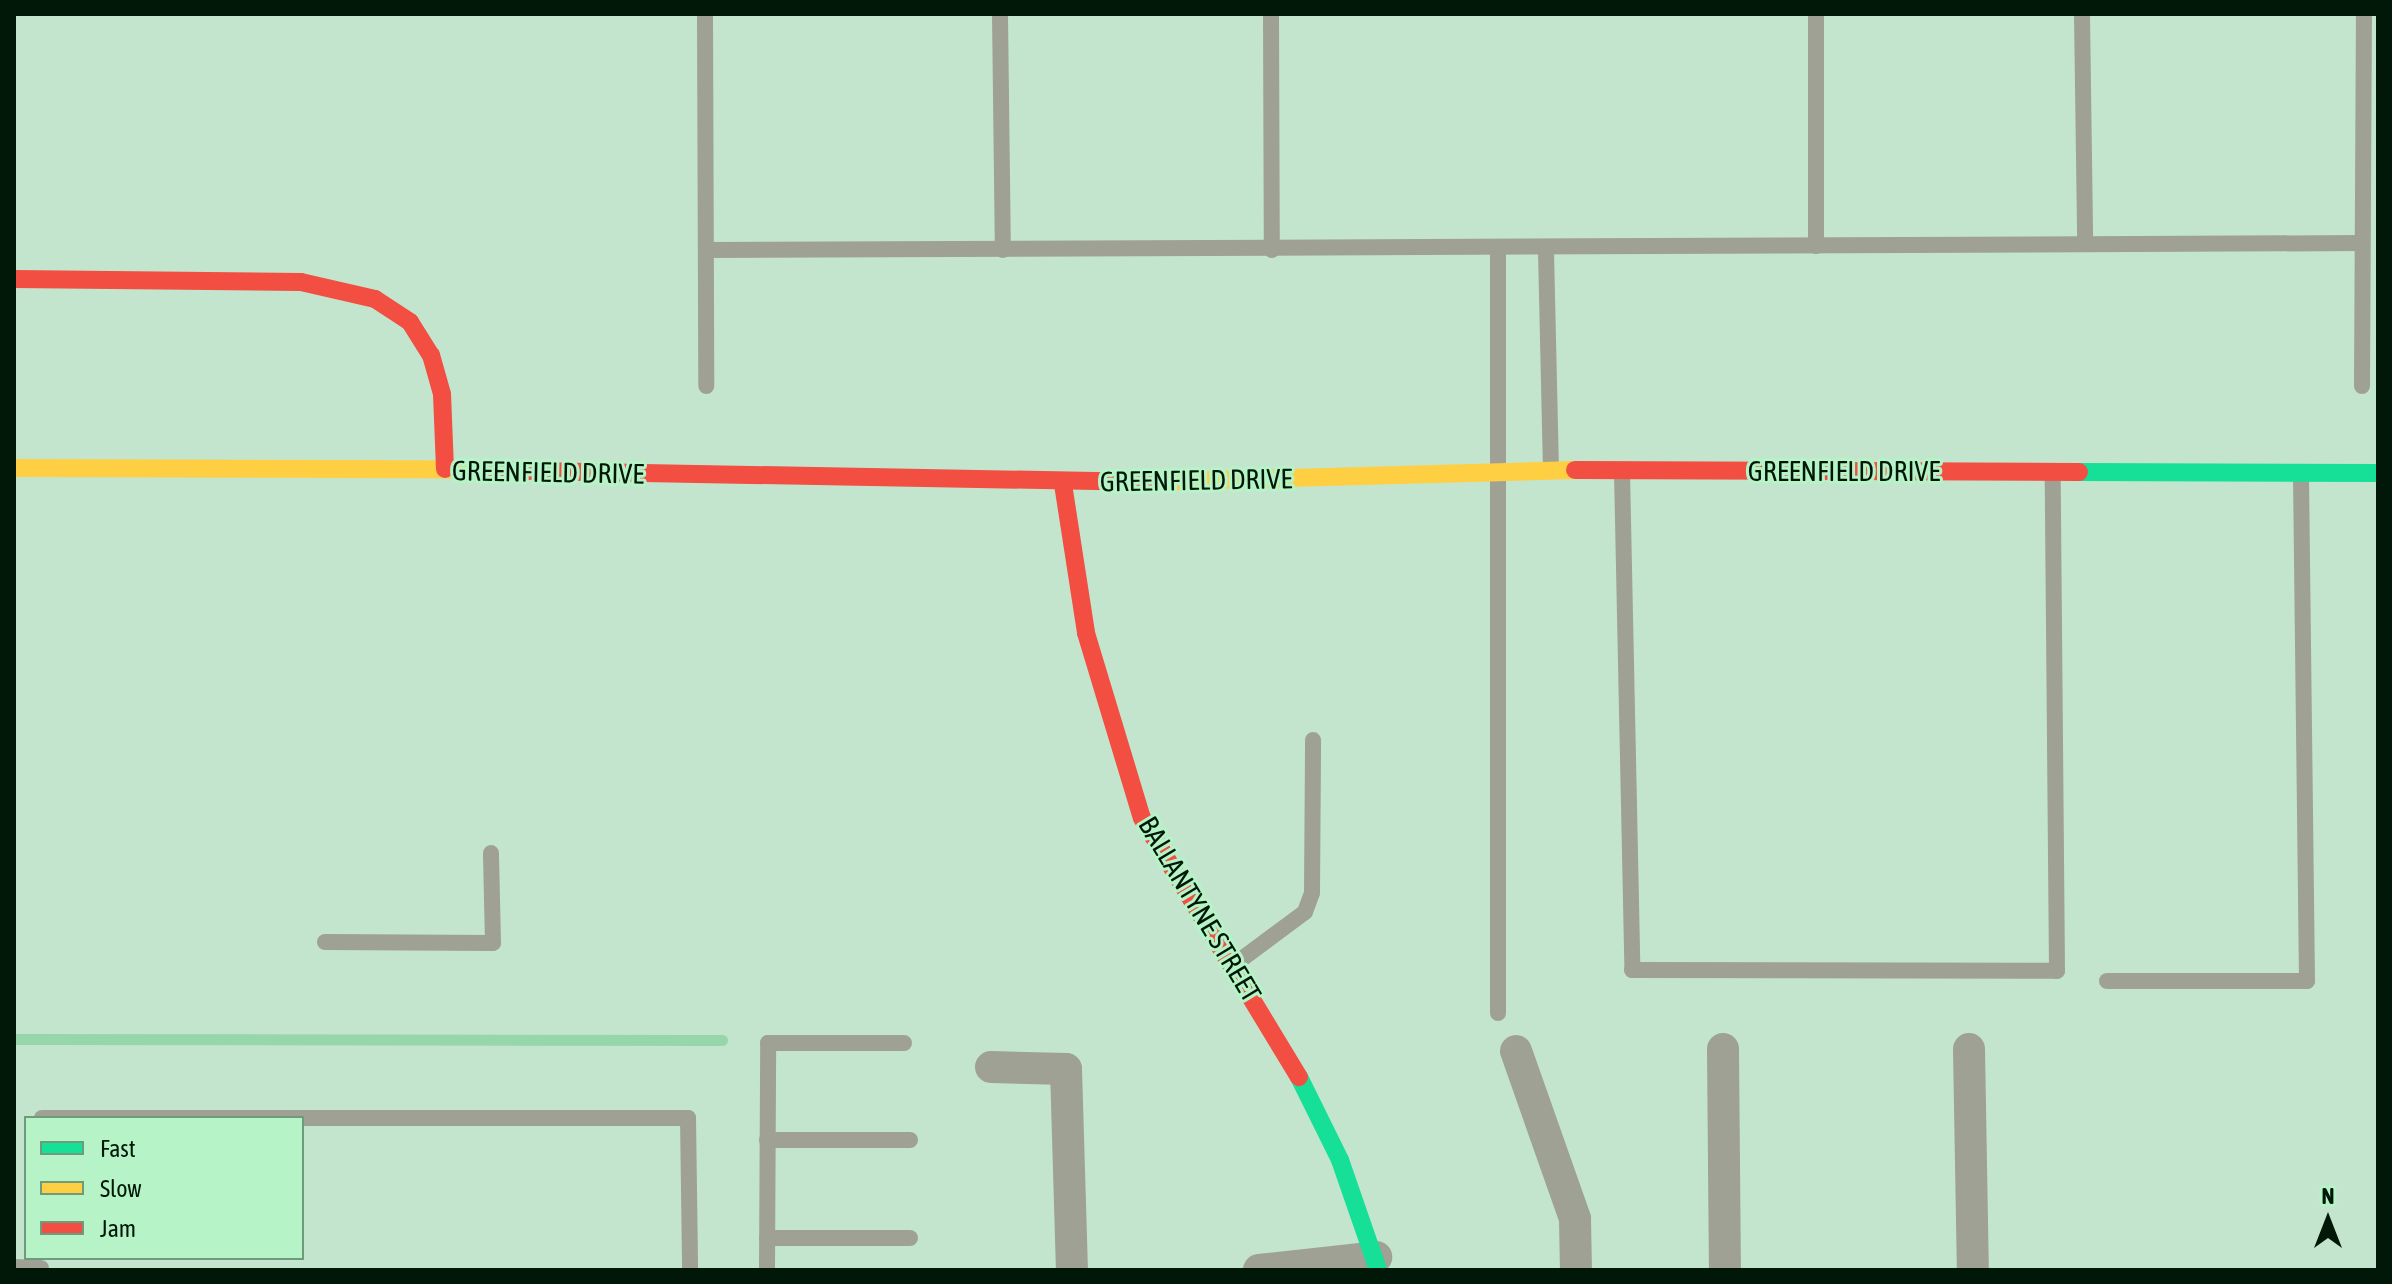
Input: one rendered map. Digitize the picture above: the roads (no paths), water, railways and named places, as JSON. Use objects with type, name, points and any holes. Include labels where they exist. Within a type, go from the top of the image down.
[{"type":"main road","points":[[14,279],[301,282],[383,303],[415,327],[434,363],[445,469]]},
{"type":"main road","name":"GREENFIELD DRIVE","points":[[14,468],[445,469],[1063,484],[1551,470],[2378,473]]},
{"type":"main road","name":"BALLANTYNE STREET","points":[[1063,484],[1086,633],[1142,818],[1281,1041],[1340,1160],[1377,1263]]},
{"type":"street","points":[[1723,1049],[1725,1270]]},
{"type":"street","points":[[1969,1049],[1973,1270]]},
{"type":"street","points":[[1516,1051],[1575,1219],[1576,1270]]},
{"type":"street","points":[[991,1067],[1066,1069],[1072,1270]]},
{"type":"street","points":[[1259,1270],[1377,1263]]},
{"type":"lane","points":[[705,14],[706,386]]},
{"type":"lane","points":[[1000,14],[1003,250]]},
{"type":"lane","points":[[1271,14],[1272,250]]},
{"type":"lane","points":[[1816,14],[1816,246]]},
{"type":"lane","points":[[2082,14],[2085,243]]},
{"type":"lane","points":[[2362,386],[2364,14]]},
{"type":"lane","points":[[706,250],[1546,251],[2085,243],[2362,243]]},
{"type":"lane","points":[[1498,251],[1498,1013]]},
{"type":"lane","points":[[1546,251],[1551,470]]},
{"type":"lane","points":[[1622,471],[1632,970],[2026,971],[2057,971],[2053,472]]},
{"type":"lane","points":[[2107,981],[2307,981],[2301,473]]},
{"type":"lane","points":[[1233,965],[1305,912],[1312,893],[1313,740]]},
{"type":"lane","points":[[325,942],[493,943],[491,853]]},
{"type":"lane","points":[[767,1270],[768,1043],[904,1043]]},
{"type":"lane","points":[[304,1118],[688,1118],[690,1270]]},
{"type":"lane","points":[[767,1140],[910,1140]]},
{"type":"lane","points":[[767,1238],[910,1238]]},
{"type":"lane","points":[[14,1267],[41,1265]]},
{"type":"waterway","points":[[14,1039],[722,1040]]}]
